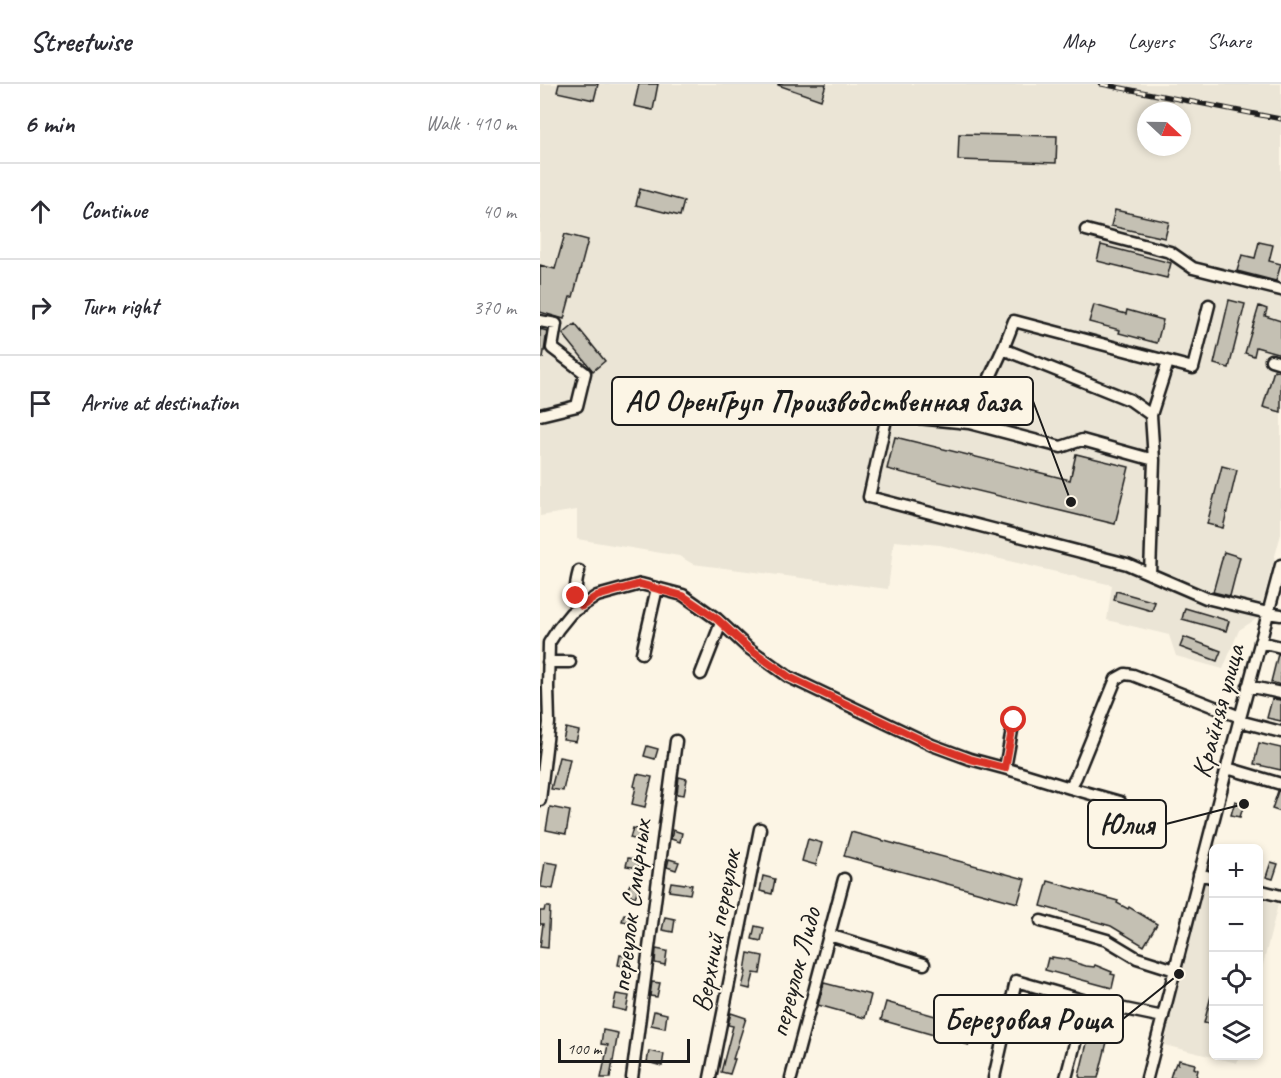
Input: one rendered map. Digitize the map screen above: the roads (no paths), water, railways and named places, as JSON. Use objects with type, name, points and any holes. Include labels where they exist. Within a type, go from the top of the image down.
[{"type":"street","points":[[1086,230],[1170,252],[1192,268],[1281,290]]},
{"type":"street","points":[[969,423],[1014,321],[1193,368],[1209,305]]},
{"type":"street","points":[[540,321],[556,324],[552,348],[585,373],[577,406],[540,415]]},
{"type":"street","points":[[1003,349],[1130,400],[1152,415]]},
{"type":"street","points":[[1150,574],[1154,460],[1152,415],[1167,362]]},
{"type":"street","points":[[1154,460],[1082,440],[1061,447],[969,423],[887,415],[869,498],[1127,564],[1206,598],[1281,615]]},
{"type":"street","name":"Крайняя улица","points":[[1147,1078],[1281,565]]},
{"type":"street","points":[[579,571],[576,580],[576,596],[582,606]]},
{"type":"street","points":[[540,800],[549,715],[549,643],[571,613],[597,596],[640,584],[683,596],[789,677],[932,745],[970,759],[1120,802],[1123,814]]},
{"type":"street","points":[[642,653],[657,588]]},
{"type":"street","points":[[701,674],[721,623]]},
{"type":"street","points":[[1260,642],[1281,647]]},
{"type":"street","points":[[548,662],[570,662]]},
{"type":"street","points":[[1070,788],[1116,680],[1125,674],[1133,675],[1240,719],[1281,732]]},
{"type":"street","points":[[1248,686],[1281,693]]},
{"type":"street","points":[[1005,768],[1014,720],[1013,713]]},
{"type":"street","name":"переулок Смирных","points":[[632,1078],[676,741]]},
{"type":"street","points":[[1227,768],[1281,784]]},
{"type":"street","name":"Верхний переулок","points":[[710,1078],[760,830]]},
{"type":"street","points":[[1199,874],[1209,877]]},
{"type":"street","name":"переулок Лидо","points":[[790,1078],[844,879]]},
{"type":"street","points":[[1263,891],[1281,896]]},
{"type":"street","points":[[1041,921],[1107,940],[1137,958],[1175,970]]},
{"type":"street","points":[[829,935],[924,964]]},
{"type":"street","points":[[997,1077],[1016,981],[1086,1001],[1163,1017]]},
{"type":"street","points":[[1066,1078],[1086,1001]]},
{"type":"railway","points":[[1101,84],[1281,119]]},
{"type":"place","name":"АО ОренГруп Производственная база","points":[[1071,502]]},
{"type":"place","name":"Юлия","points":[[1244,804]]},
{"type":"place","name":"Березовая Роща","points":[[1179,974]]}]
